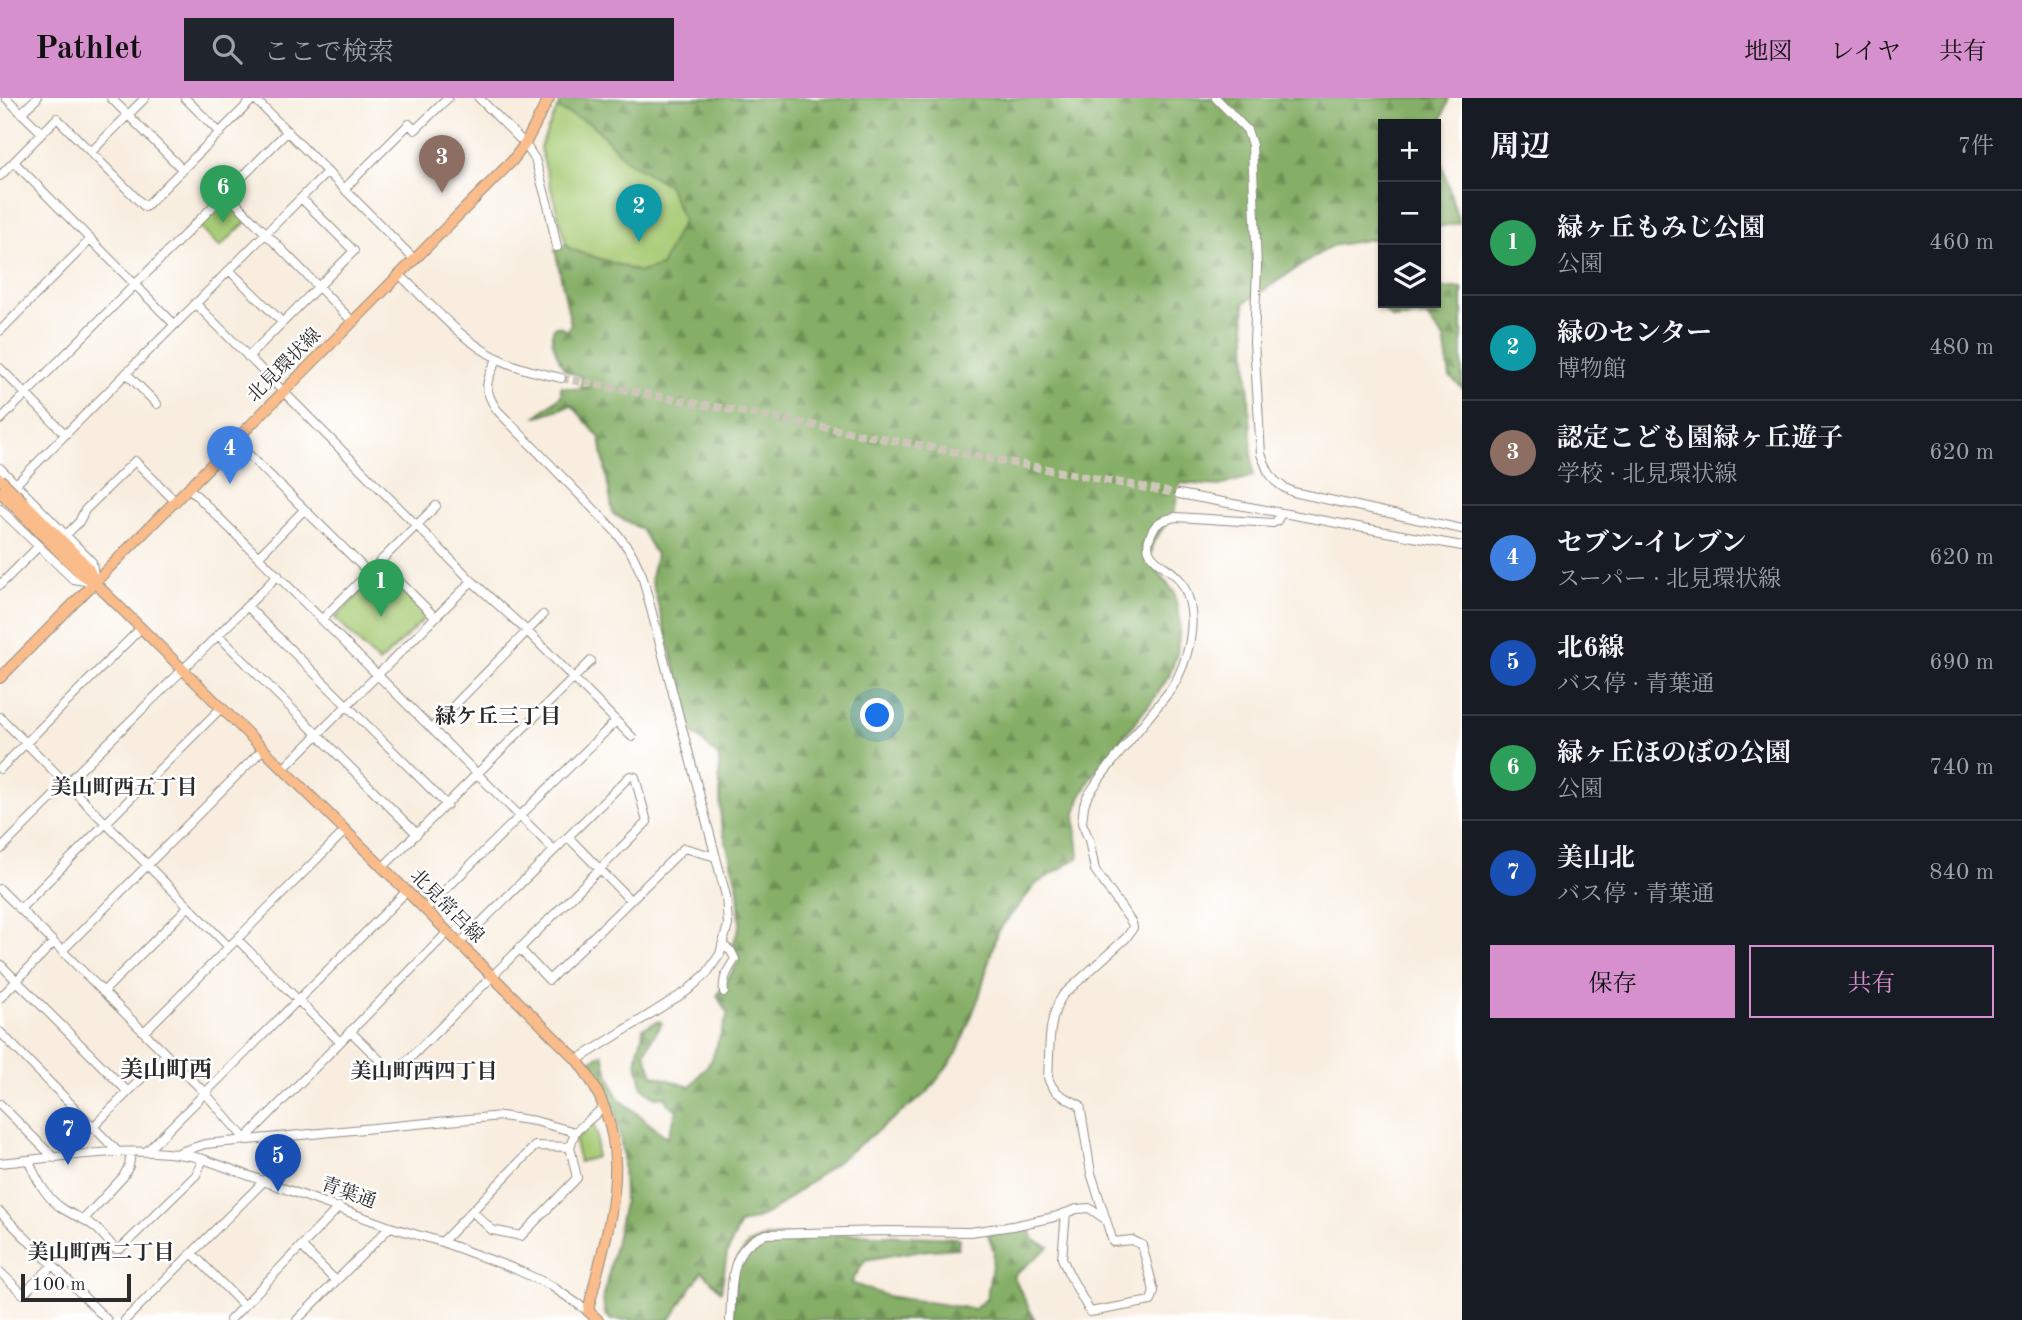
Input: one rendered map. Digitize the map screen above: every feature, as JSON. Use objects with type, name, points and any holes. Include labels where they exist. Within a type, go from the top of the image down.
[{"type":"main road","name":"北見環状線","points":[[2,672],[176,502],[512,161],[525,144],[549,98]]},
{"type":"main road","name":"北見常呂線","points":[[0,479],[19,505],[80,573],[95,583],[141,628],[577,1060],[595,1086],[612,1129],[615,1147],[615,1181],[588,1311]]},
{"type":"main road","name":"北見常呂線","points":[[0,492],[19,505]]},
{"type":"main road","points":[[588,1311],[598,1320]]},
{"type":"street","points":[[22,113],[37,98]]},
{"type":"street","points":[[111,98],[183,170]]},
{"type":"street","points":[[91,152],[145,98]]},
{"type":"street","points":[[185,98],[220,133]]},
{"type":"street","points":[[0,176],[57,118],[145,207],[254,98],[415,260]]},
{"type":"street","points":[[344,189],[409,124],[415,130],[448,98]]},
{"type":"street","points":[[479,98],[525,144],[535,159],[557,247]]},
{"type":"street","points":[[1216,98],[1251,137],[1257,267],[1254,342],[1261,454],[1268,471],[1283,487],[1293,492],[1462,528]]},
{"type":"street","points":[[3,99],[42,133]]},
{"type":"street","points":[[0,420],[288,131]]},
{"type":"street","points":[[14,162],[174,324]]},
{"type":"street","points":[[0,500],[327,172]]},
{"type":"street","points":[[226,193],[353,322]]},
{"type":"street","points":[[248,357],[354,251],[301,198]]},
{"type":"street","points":[[0,331],[91,239]]},
{"type":"street","points":[[229,270],[282,323]]},
{"type":"street","points":[[400,275],[476,345],[523,369],[561,378]]},
{"type":"street","points":[[195,303],[416,526],[527,631],[632,737]]},
{"type":"street","points":[[498,358],[489,376],[486,388],[488,398],[504,418],[616,532],[632,554],[642,575],[726,896],[728,925],[720,954],[707,973],[687,991],[577,1060]]},
{"type":"street","points":[[0,368],[65,434]]},
{"type":"street","points":[[126,373],[157,404]]},
{"type":"street","points":[[235,441],[369,573]]},
{"type":"street","points":[[66,535],[79,522],[85,510],[135,461],[176,502]]},
{"type":"street","points":[[0,468],[92,562],[95,583],[73,579],[0,509]]},
{"type":"street","points":[[189,488],[554,850]]},
{"type":"street","points":[[1179,494],[1462,546]]},
{"type":"street","points":[[323,619],[436,506]]},
{"type":"street","points":[[258,556],[304,510]]},
{"type":"street","points":[[1066,1213],[1062,1258],[1090,1312],[1152,1301],[1154,1291],[1142,1245],[1132,1240],[1113,1242],[1090,1173],[1080,1105],[1057,1094],[1050,1086],[1048,1077],[1052,1023],[1059,1002],[1063,995],[1126,938],[1133,928],[1095,870],[1082,823],[1087,797],[1172,688],[1187,653],[1192,625],[1186,593],[1178,578],[1159,565],[1149,551],[1148,540],[1157,523],[1176,517],[1268,524],[1277,521],[1281,513]]},
{"type":"street","points":[[0,585],[39,547]]},
{"type":"street","points":[[380,562],[435,617]]},
{"type":"street","points":[[0,850],[278,575]]},
{"type":"street","points":[[283,769],[472,581]]},
{"type":"street","points":[[247,606],[447,805]]},
{"type":"street","points":[[432,728],[543,615]]},
{"type":"street","points":[[0,769],[141,628]]},
{"type":"street","points":[[218,635],[417,834]]},
{"type":"street","points":[[382,868],[591,661]]},
{"type":"street","points":[[20,909],[221,708]]},
{"type":"street","points":[[0,717],[229,947]]},
{"type":"street","points":[[425,910],[616,721]]},
{"type":"street","points":[[62,951],[263,749]]},
{"type":"street","points":[[351,1031],[394,1074],[647,822],[635,777],[630,776],[459,944]]},
{"type":"street","points":[[144,1032],[345,831]]},
{"type":"street","points":[[568,837],[630,900]]},
{"type":"street","points":[[519,948],[549,980],[684,848],[716,857]]},
{"type":"street","points":[[0,889],[205,1093],[246,1139]]},
{"type":"street","points":[[146,1152],[406,892]]},
{"type":"street","points":[[103,992],[188,907]]},
{"type":"street","points":[[246,1139],[447,933]]},
{"type":"street","points":[[237,939],[340,1042]]},
{"type":"street","points":[[0,998],[54,943]]},
{"type":"street","points":[[722,945],[731,951],[735,959],[722,984],[724,992]]},
{"type":"street","points":[[0,964],[128,1092]]},
{"type":"street","points":[[0,1032],[119,1153]]},
{"type":"street","points":[[94,1126],[166,1054]]},
{"type":"street","points":[[0,1104],[54,1158]]},
{"type":"street","points":[[472,1211],[492,1230],[521,1236],[577,1178],[570,1147],[575,1132],[604,1107]]},
{"type":"street","points":[[179,1153],[205,1144],[246,1139],[501,1116],[535,1121],[575,1132]]},
{"type":"street","points":[[442,1242],[535,1146],[570,1147]]},
{"type":"street","points":[[84,1219],[123,1177],[129,1167],[131,1152]]},
{"type":"street","name":"青葉通","points":[[0,1163],[131,1152],[179,1153],[203,1158],[390,1227],[442,1242],[515,1269],[550,1285],[588,1311]]},
{"type":"street","points":[[29,1161],[35,1177],[46,1193],[63,1209],[98,1229],[115,1249],[120,1249],[196,1175],[203,1158]]},
{"type":"street","points":[[125,1320],[265,1180]]},
{"type":"street","points":[[230,1320],[339,1207]]},
{"type":"street","points":[[730,1320],[735,1263],[748,1242],[766,1234],[886,1231],[970,1233],[1088,1208],[1105,1219]]},
{"type":"street","points":[[0,1212],[107,1320]]},
{"type":"street","points":[[298,1320],[390,1227]]},
{"type":"street","points":[[301,1246],[336,1281]]},
{"type":"street","points":[[192,1253],[244,1306]]},
{"type":"street","points":[[0,1272],[23,1294],[53,1265]]},
{"type":"green space","points":[[562,98],[1449,98],[1441,122],[1441,119],[1378,119],[1378,238],[1331,246],[1244,303],[1253,476],[1219,486],[1180,483],[1174,512],[1154,541],[1149,561],[1174,592],[1180,623],[1177,654],[1169,676],[1093,775],[1080,798],[1075,817],[1079,857],[1036,884],[997,932],[979,997],[957,1053],[928,1092],[775,1209],[740,1224],[727,1253],[721,1291],[702,1271],[670,1320],[611,1320],[605,1314],[603,1300],[624,1203],[623,1156],[615,1107],[591,1060],[603,1054],[618,1098],[667,1138],[677,1110],[667,1103],[666,1096],[654,1097],[642,1087],[637,1060],[643,1028],[659,1021],[662,1023],[645,1053],[653,1075],[690,1087],[711,1061],[728,1014],[717,996],[739,961],[733,945],[740,924],[738,888],[721,823],[719,757],[692,732],[651,578],[656,555],[641,529],[613,514],[600,438],[572,405],[535,417],[561,396],[561,387],[580,389],[582,377],[565,370],[552,340],[555,326],[567,331],[571,325],[555,249],[566,245],[640,272],[661,266],[668,185],[627,161],[592,124],[557,109]]},
{"type":"green space","points":[[557,109],[592,124],[627,161],[668,185],[683,220],[661,266],[640,272],[566,245],[540,147]]},
{"type":"green space","points":[[1441,160],[1459,223],[1441,226]]},
{"type":"green space","points":[[227,198],[248,220],[220,247],[198,226]]},
{"type":"green space","points":[[1441,287],[1462,288],[1462,388],[1450,377],[1444,339],[1426,316],[1393,319],[1381,308],[1441,308]]},
{"type":"green space","points":[[382,571],[427,616],[379,663],[335,618]]},
{"type":"green space","points":[[593,1122],[597,1136],[596,1157],[579,1162],[575,1141]]},
{"type":"green space","points":[[1030,1229],[1034,1240],[1049,1247],[1013,1276],[1035,1320],[732,1320],[737,1260],[748,1244],[765,1237],[853,1234],[959,1238],[958,1248],[917,1251],[865,1260],[851,1283],[887,1296],[974,1309],[987,1298],[994,1252],[988,1234]]},
{"type":"tunnel","points":[[561,378],[1179,494]]},
{"type":"place","name":"認定こども園緑ヶ丘遊子","points":[[442,193]]},
{"type":"place","name":"緑ヶ丘ほのぼの公園","points":[[223,223]]},
{"type":"place","name":"緑のセンター","points":[[639,242]]},
{"type":"place","name":"セブン-イレブン","points":[[230,484]]},
{"type":"place","name":"緑ヶ丘もみじ公園","points":[[381,617]]},
{"type":"place","name":"美山北","points":[[68,1165]]},
{"type":"place","name":"北6線","points":[[278,1192]]},
{"type":"district","name":"緑ケ丘三丁目","points":[[498,717]]},
{"type":"district","name":"美山町西五丁目","points":[[124,788]]},
{"type":"district","name":"美山町西","points":[[166,1070]]},
{"type":"district","name":"美山町西四丁目","points":[[424,1072]]},
{"type":"district","name":"美山町西二丁目","points":[[101,1253]]}]
